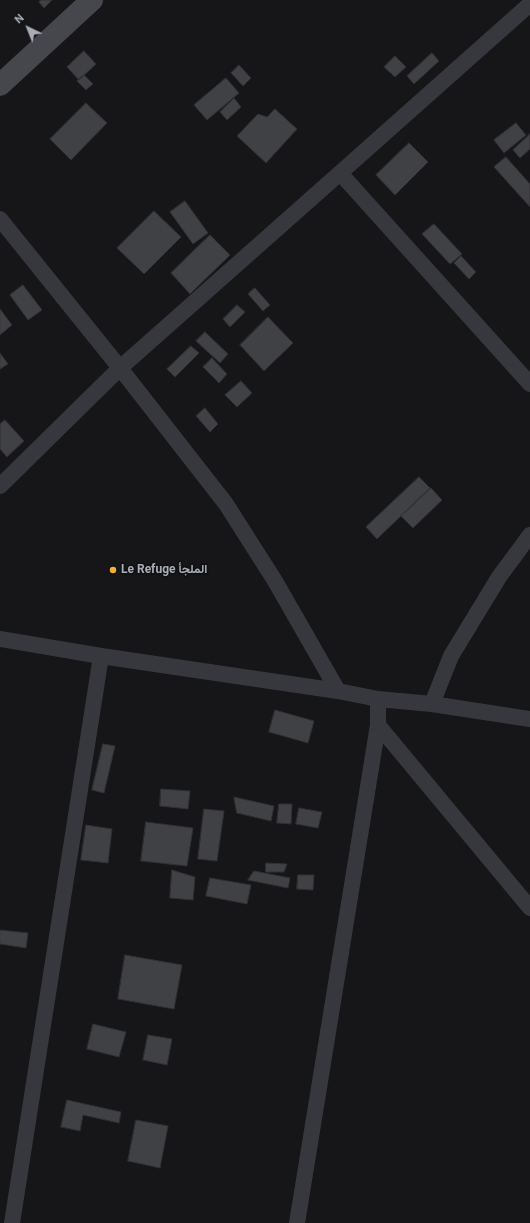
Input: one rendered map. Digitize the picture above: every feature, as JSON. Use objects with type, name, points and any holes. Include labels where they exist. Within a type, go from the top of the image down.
[{"type":"street","points":[[0,85],[92,0]]},
{"type":"street","points":[[0,486],[120,368],[530,4]]},
{"type":"street","points":[[340,173],[530,384]]},
{"type":"street","points":[[0,219],[120,368],[226,504],[275,581],[338,691]]},
{"type":"street","points":[[432,704],[451,656],[499,577],[530,535]]},
{"type":"street","points":[[0,639],[101,656],[338,691],[378,699],[432,704],[530,718]]},
{"type":"street","points":[[12,1223],[101,656]]},
{"type":"street","points":[[296,1223],[378,725],[378,699]]},
{"type":"street","points":[[378,725],[530,908]]},
{"type":"building","points":[[41,0],[52,0],[44,8],[39,2]]},
{"type":"building","points":[[84,51],[96,64],[79,80],[67,67]]},
{"type":"building","points":[[432,53],[439,61],[414,84],[407,76]]},
{"type":"building","points":[[395,56],[406,67],[395,77],[384,67]]},
{"type":"building","points":[[239,65],[251,78],[243,86],[231,73]]},
{"type":"building","points":[[84,75],[93,84],[86,90],[77,81]]},
{"type":"building","points":[[226,78],[239,93],[207,120],[194,105]]},
{"type":"building","points":[[234,98],[241,107],[227,120],[220,112]]},
{"type":"building","points":[[86,103],[107,123],[71,160],[50,139]]},
{"type":"building","points":[[275,109],[297,129],[266,163],[237,136],[258,114],[267,117]]},
{"type":"building","points":[[516,123],[526,135],[504,153],[494,140]]},
{"type":"building","points":[[530,134],[530,149],[520,158],[513,150]]},
{"type":"building","points":[[409,143],[428,162],[395,195],[376,175]]},
{"type":"building","points":[[506,157],[530,184],[530,207],[494,167]]},
{"type":"building","points":[[185,201],[208,233],[193,244],[170,212]]},
{"type":"building","points":[[154,211],[181,237],[144,274],[117,248]]},
{"type":"building","points":[[434,224],[462,254],[450,264],[422,234]]},
{"type":"building","points":[[210,235],[230,255],[190,294],[171,273]]},
{"type":"building","points":[[461,256],[476,272],[469,279],[454,263]]},
{"type":"building","points":[[23,285],[42,310],[28,320],[10,295]]},
{"type":"building","points":[[255,288],[270,305],[263,311],[248,294]]},
{"type":"building","points":[[237,305],[245,312],[230,327],[223,319]]},
{"type":"building","points":[[0,309],[12,325],[0,335]]},
{"type":"building","points":[[268,317],[293,343],[264,371],[240,345]]},
{"type":"building","points":[[205,332],[228,354],[220,363],[196,341]]},
{"type":"building","points":[[191,346],[199,353],[175,377],[167,369]]},
{"type":"building","points":[[0,353],[8,364],[0,369]]},
{"type":"building","points":[[212,358],[227,374],[219,383],[203,367]]},
{"type":"building","points":[[241,381],[252,393],[237,407],[225,395]]},
{"type":"building","points":[[205,408],[218,424],[210,432],[196,416]]},
{"type":"building","points":[[5,420],[24,441],[7,457],[0,449],[0,424]]},
{"type":"building","points":[[419,477],[430,488],[377,539],[366,527]]},
{"type":"building","points":[[431,488],[442,500],[413,528],[401,516]]},
{"type":"building","points":[[275,710],[314,721],[308,743],[269,732]]},
{"type":"building","points":[[103,744],[115,746],[104,793],[92,790]]},
{"type":"building","points":[[161,789],[190,791],[188,809],[160,806]]},
{"type":"building","points":[[234,797],[274,806],[271,821],[237,813]]},
{"type":"building","points":[[279,804],[292,804],[291,824],[277,823]]},
{"type":"building","points":[[299,808],[322,812],[318,828],[296,824]]},
{"type":"building","points":[[204,809],[224,811],[217,861],[198,859]]},
{"type":"building","points":[[146,822],[193,828],[187,866],[141,861]]},
{"type":"building","points":[[86,825],[112,829],[108,863],[81,860]]},
{"type":"building","points":[[266,863],[287,864],[284,872],[266,872]]},
{"type":"building","points":[[172,870],[195,877],[193,900],[170,898]]},
{"type":"building","points":[[254,871],[290,878],[288,888],[248,880]]},
{"type":"building","points":[[298,875],[314,875],[313,890],[297,889]]},
{"type":"building","points":[[210,878],[251,885],[247,904],[206,896]]},
{"type":"building","points":[[0,930],[28,933],[26,948],[0,944]]},
{"type":"building","points":[[125,955],[182,965],[174,1009],[118,999]]},
{"type":"building","points":[[93,1024],[126,1032],[119,1057],[87,1049]]},
{"type":"building","points":[[148,1035],[172,1039],[167,1065],[143,1060]]},
{"type":"building","points":[[67,1100],[121,1112],[119,1123],[83,1115],[80,1131],[61,1127]]},
{"type":"building","points":[[136,1120],[168,1126],[160,1168],[128,1161]]},
{"type":"place","name":"Le Refuge الملجأ","points":[[113,570]]}]
